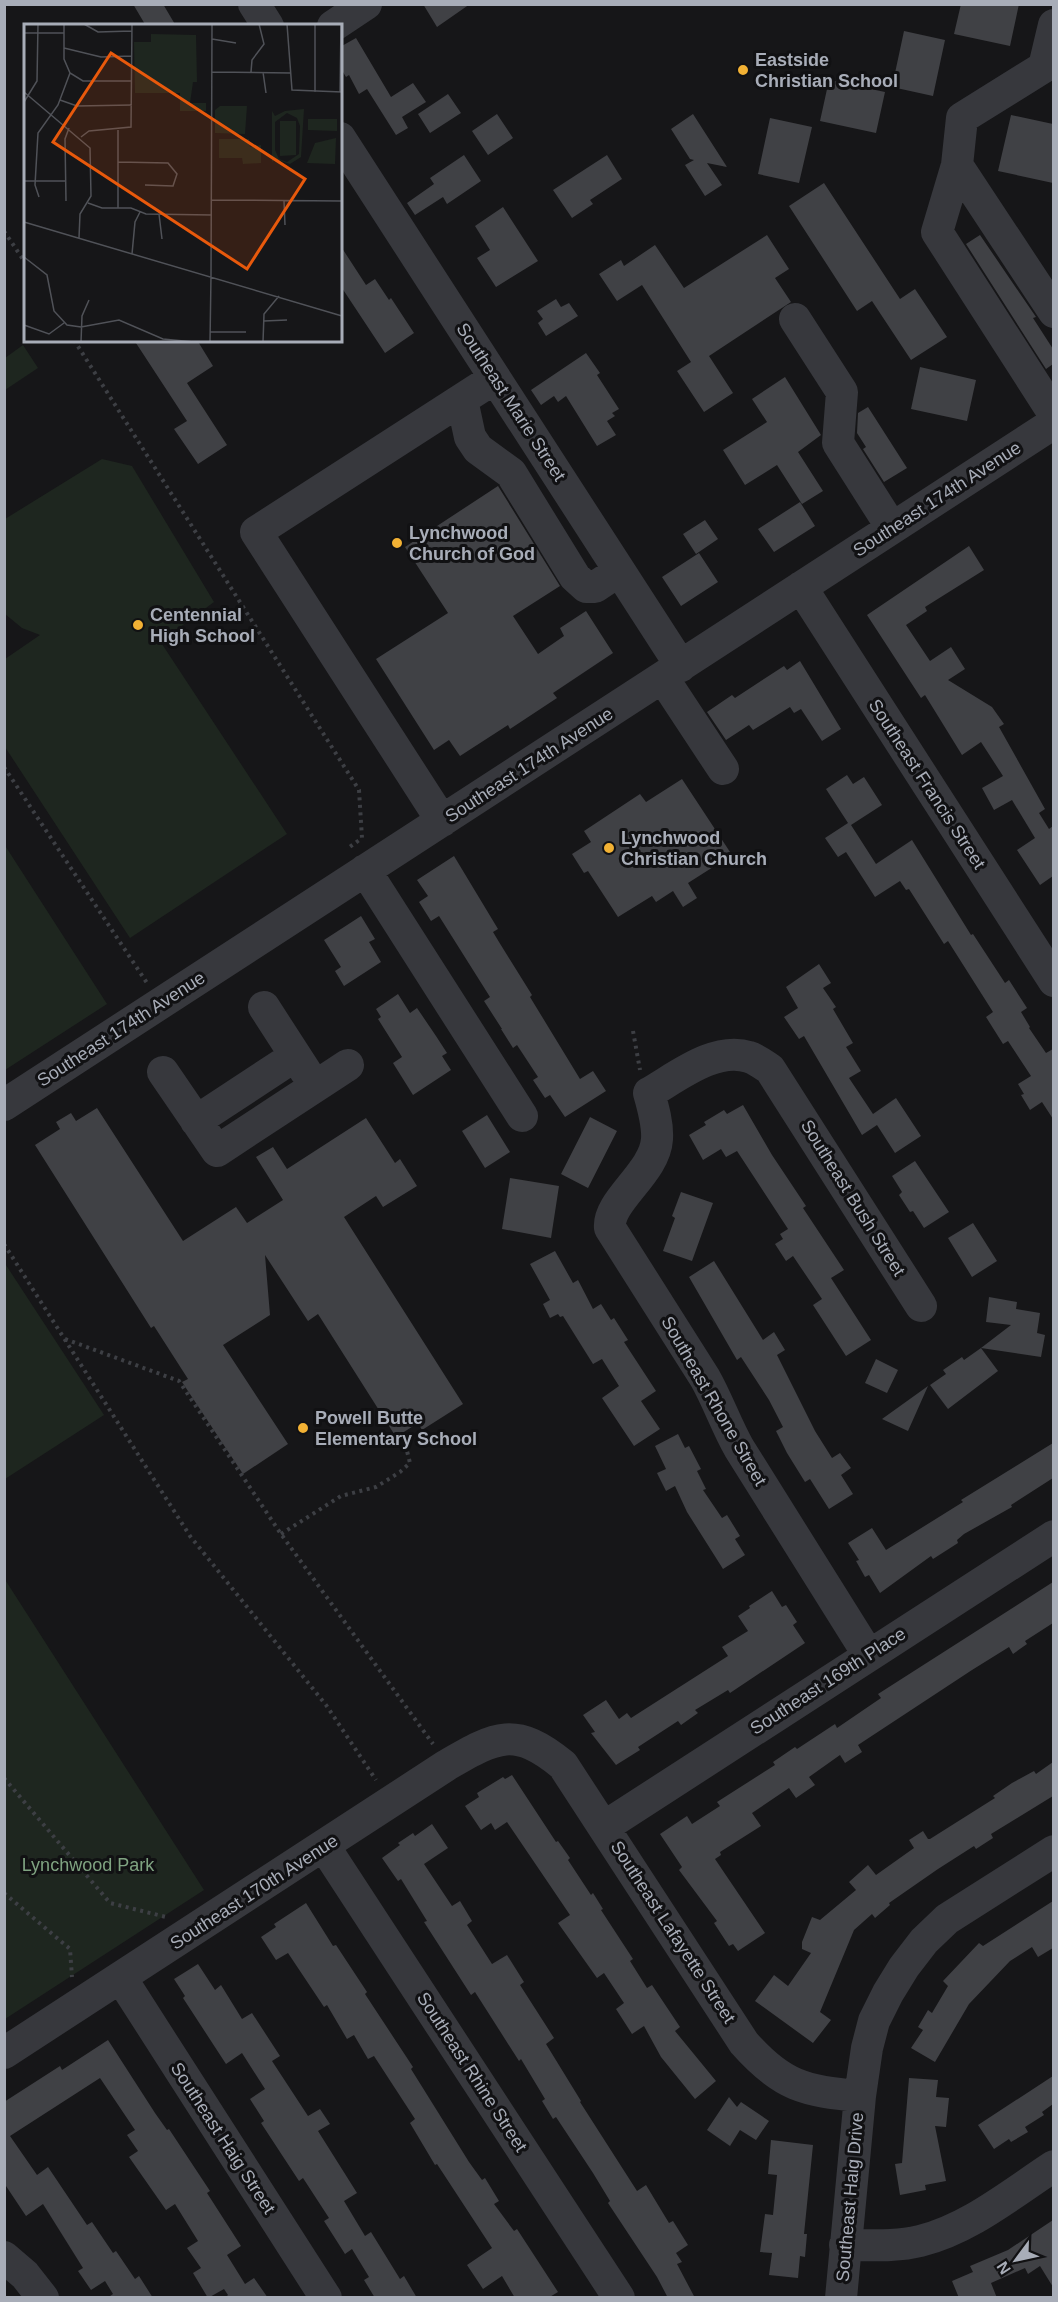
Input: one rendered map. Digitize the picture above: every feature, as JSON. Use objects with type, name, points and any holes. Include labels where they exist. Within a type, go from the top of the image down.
[{"type":"street","points":[[254,4],[267,24]]},
{"type":"street","points":[[336,24],[366,4]]},
{"type":"street","points":[[1053,25],[1044,67],[962,118],[957,165],[937,232],[1053,414]]},
{"type":"street","name":"Southeast Marie Street","points":[[342,141],[619,571],[723,769]]},
{"type":"street","points":[[957,165],[1053,312]]},
{"type":"street","points":[[795,319],[842,392],[838,442],[892,528]]},
{"type":"street","points":[[442,821],[256,532],[495,378]]},
{"type":"street","points":[[462,399],[470,437],[478,449],[511,473],[575,576],[586,587],[595,587],[619,571]]},
{"type":"street","name":"Southeast 174th Avenue","points":[[4,1105],[354,861],[442,821],[1053,423]]},
{"type":"street","name":"Southeast Francis Street","points":[[801,587],[1053,981]]},
{"type":"street","points":[[354,861],[522,1116]]},
{"type":"street","points":[[264,1007],[315,1086]]},
{"type":"street","name":"Southeast Bush Street","points":[[649,1093],[703,1062],[726,1055],[750,1057],[770,1069],[921,1306]]},
{"type":"street","points":[[196,1121],[295,1056]]},
{"type":"street","points":[[163,1072],[217,1151],[348,1065]]},
{"type":"street","name":"Southeast Rhone Street","points":[[649,1093],[657,1139],[654,1153],[646,1170],[619,1203],[609,1221],[610,1228],[705,1378],[715,1396],[725,1425],[738,1448],[868,1654]]},
{"type":"street","name":"Southeast 169th Place","points":[[604,1827],[1053,1536]]},
{"type":"street","name":"Southeast 170th Avenue","points":[[4,2053],[447,1765],[482,1745],[507,1740]]},
{"type":"street","name":"Southeast Lafayette Street","points":[[507,1740],[524,1740],[545,1750],[564,1765],[744,2043],[765,2066],[781,2078],[821,2092],[860,2096]]},
{"type":"street","name":"Southeast Rhine Street","points":[[324,1846],[619,2298]]},
{"type":"street","name":"Southeast Haig Drive","points":[[841,2298],[860,2096],[867,2048],[874,2021],[888,1992],[904,1967],[924,1941],[947,1919],[1053,1851]]},
{"type":"street","name":"Southeast Haig Street","points":[[121,1978],[326,2298]]},
{"type":"street","points":[[845,2245],[894,2245],[918,2242],[940,2235],[962,2226],[1053,2166]]},
{"type":"street","points":[[4,2257],[25,2275],[44,2298]]},
{"type":"path","points":[[4,231],[24,261]]},
{"type":"path","points":[[75,342],[359,790],[362,838],[354,861]]},
{"type":"path","points":[[4,767],[147,984],[157,977]]},
{"type":"path","points":[[633,1031],[641,1076],[649,1093]]},
{"type":"path","points":[[4,1244],[189,1536],[326,1705],[391,1802]]},
{"type":"path","points":[[65,1339],[179,1381],[281,1534],[426,1732],[447,1765]]},
{"type":"path","points":[[281,1534],[341,1496],[376,1487],[400,1472],[410,1463],[407,1451]]},
{"type":"path","points":[[4,1778],[110,1903],[202,1926]]},
{"type":"path","points":[[4,1893],[70,1949],[74,2008]]},
{"type":"green space","points":[[23,345],[38,368],[5,390],[5,358]]},
{"type":"green space","points":[[102,459],[132,466],[214,602],[172,633],[158,638],[287,834],[130,938],[5,747],[5,659],[40,635],[22,628],[5,614],[5,519]]},
{"type":"green space","points":[[4,844],[107,1004],[5,1070],[4,1070]]},
{"type":"green space","points":[[4,1262],[104,1415],[5,1479],[4,1479]]},
{"type":"green space","name":"Lynchwood Park","points":[[4,1578],[204,1890],[5,2019],[4,2019]]},
{"type":"building","points":[[133,4],[163,4],[175,24],[145,24]]},
{"type":"building","points":[[423,4],[470,4],[437,27]]},
{"type":"building","points":[[961,4],[1019,4],[1010,46],[954,34]]},
{"type":"building","points":[[904,31],[945,40],[933,96],[892,87]]},
{"type":"building","points":[[356,38],[391,97],[413,83],[426,102],[402,117],[408,128],[396,135],[367,89],[359,94],[349,75],[346,77],[342,70],[342,46]]},
{"type":"building","points":[[829,80],[885,92],[876,133],[820,121]]},
{"type":"building","points":[[448,94],[461,113],[430,133],[418,114]]},
{"type":"building","points":[[497,114],[513,138],[488,155],[472,131]]},
{"type":"building","points":[[693,114],[727,167],[707,163],[722,185],[705,196],[685,165],[694,160],[690,159],[671,129]]},
{"type":"building","points":[[1011,115],[1053,124],[1053,183],[998,171]]},
{"type":"building","points":[[770,118],[812,127],[799,183],[758,174]]},
{"type":"building","points":[[464,155],[481,181],[447,204],[443,197],[415,215],[407,203],[434,184],[430,178]]},
{"type":"building","points":[[607,155],[622,179],[590,200],[593,204],[572,218],[553,190]]},
{"type":"building","points":[[824,183],[900,299],[915,289],[947,337],[911,360],[872,301],[857,311],[789,206]]},
{"type":"building","points":[[503,207],[538,261],[496,287],[477,258],[490,250],[475,226]]},
{"type":"building","points":[[767,235],[789,269],[775,278],[791,302],[709,356],[733,393],[704,412],[677,371],[691,362],[642,285],[617,301],[599,274],[621,260],[624,266],[655,245],[684,288]]},
{"type":"building","points":[[980,235],[1036,317],[1033,318],[1053,349],[1053,364],[1046,369],[966,244]]},
{"type":"building","points":[[342,248],[366,285],[375,279],[389,300],[391,298],[414,333],[385,353],[342,288]]},
{"type":"building","points":[[556,299],[561,307],[569,303],[578,316],[546,336],[538,323],[543,319],[537,311]]},
{"type":"building","points":[[135,342],[198,342],[213,366],[187,383],[227,445],[198,464],[174,429],[187,421]]},
{"type":"building","points":[[586,353],[600,373],[597,375],[619,409],[612,413],[615,416],[607,421],[616,435],[597,446],[566,396],[558,402],[554,396],[541,405],[531,390]]},
{"type":"building","points":[[920,367],[976,380],[967,421],[911,409]]},
{"type":"building","points":[[785,377],[821,435],[798,452],[823,491],[802,504],[777,465],[745,485],[723,450],[767,422],[752,399]]},
{"type":"building","points":[[868,407],[907,468],[884,482],[863,449],[866,447],[857,433],[858,413]]},
{"type":"building","points":[[498,486],[560,586],[513,616],[538,654],[564,636],[560,628],[586,611],[613,653],[553,693],[557,698],[510,729],[508,725],[460,756],[449,740],[434,750],[376,659],[448,613],[405,547]]},
{"type":"building","points":[[800,502],[815,526],[774,552],[758,529]]},
{"type":"building","points":[[705,520],[718,539],[696,554],[683,534]]},
{"type":"building","points":[[969,546],[984,570],[925,607],[927,611],[906,625],[930,661],[951,647],[965,669],[948,680],[992,707],[1004,724],[999,727],[1045,809],[1039,813],[1049,829],[1053,826],[1053,876],[1040,885],[1017,850],[1035,838],[1012,800],[994,810],[982,788],[1003,776],[981,742],[962,755],[925,695],[921,698],[867,615]]},
{"type":"building","points":[[699,553],[718,582],[681,606],[662,577]]},
{"type":"building","points":[[800,661],[841,729],[822,741],[801,709],[794,713],[790,707],[753,730],[749,725],[726,740],[707,712],[732,695],[735,698],[784,666],[787,670]]},
{"type":"building","points":[[847,775],[853,784],[864,777],[882,805],[851,825],[876,864],[912,840],[971,935],[973,934],[1005,983],[1009,980],[1027,1008],[1021,1012],[1029,1028],[1046,1053],[1053,1049],[1053,1119],[1042,1102],[1030,1110],[1021,1095],[1024,1094],[1018,1084],[1031,1076],[1008,1041],[1003,1044],[986,1017],[993,1012],[948,941],[944,944],[909,889],[906,890],[900,881],[875,897],[846,852],[838,857],[825,838],[848,823],[826,789]]},
{"type":"building","name":"Lynchwood Christian Church","points":[[682,779],[732,855],[688,883],[697,898],[683,907],[673,891],[656,902],[652,896],[618,917],[588,871],[584,873],[572,854],[591,842],[584,831],[640,794],[646,802]]},
{"type":"building","points":[[454,856],[498,929],[493,932],[580,1079],[593,1071],[606,1091],[565,1117],[550,1095],[545,1098],[533,1080],[538,1077],[517,1045],[513,1048],[501,1029],[484,1001],[490,997],[439,916],[431,921],[419,902],[428,896],[417,880]]},
{"type":"building","points":[[361,916],[375,939],[369,942],[381,962],[344,986],[335,971],[341,967],[324,940]]},
{"type":"building","points":[[819,964],[831,983],[823,988],[836,1007],[833,1009],[853,1043],[846,1047],[861,1071],[849,1078],[873,1114],[896,1098],[921,1136],[895,1153],[877,1125],[862,1135],[804,1036],[799,1039],[784,1017],[798,1008],[786,987]]},
{"type":"building","points":[[398,994],[410,1013],[417,1008],[447,1053],[442,1056],[451,1070],[413,1095],[393,1063],[402,1057],[378,1019],[381,1017],[376,1009]]},
{"type":"building","points":[[743,1105],[772,1155],[806,1206],[803,1208],[844,1270],[831,1278],[871,1340],[846,1356],[813,1305],[822,1299],[793,1256],[786,1261],[775,1244],[783,1239],[780,1234],[788,1229],[737,1151],[726,1157],[721,1149],[703,1160],[689,1135],[706,1125],[704,1122],[724,1110],[727,1114]]},
{"type":"building","points":[[97,1108],[183,1241],[236,1207],[247,1223],[283,1200],[256,1157],[273,1147],[287,1169],[366,1118],[395,1163],[400,1159],[417,1186],[383,1207],[376,1196],[344,1217],[463,1404],[422,1430],[418,1423],[396,1437],[318,1314],[308,1321],[265,1255],[270,1315],[223,1345],[288,1444],[243,1474],[182,1382],[188,1379],[154,1326],[151,1328],[35,1145],[60,1129],[56,1122],[71,1113],[76,1121]]},
{"type":"building","points":[[487,1115],[510,1152],[485,1168],[462,1131]]},
{"type":"building","points":[[590,1117],[617,1131],[588,1188],[561,1174]]},
{"type":"building","points":[[915,1161],[949,1212],[924,1228],[899,1195],[902,1192],[892,1176]]},
{"type":"building","points":[[510,1178],[559,1186],[551,1238],[502,1229]]},
{"type":"building","points":[[681,1192],[713,1203],[692,1261],[663,1251],[675,1218],[672,1216]]},
{"type":"building","points":[[973,1223],[997,1261],[972,1277],[948,1238]]},
{"type":"building","points":[[555,1251],[573,1283],[578,1280],[593,1309],[601,1304],[611,1320],[614,1318],[628,1340],[624,1342],[656,1391],[641,1401],[660,1429],[634,1446],[602,1398],[619,1386],[602,1359],[593,1364],[563,1316],[560,1317],[558,1314],[550,1318],[543,1304],[550,1300],[530,1264]]},
{"type":"building","points":[[714,1261],[763,1340],[774,1332],[785,1350],[777,1355],[815,1431],[832,1458],[840,1453],[851,1468],[841,1475],[853,1494],[829,1509],[810,1479],[805,1482],[787,1453],[776,1431],[783,1427],[769,1400],[741,1357],[737,1360],[689,1277]]},
{"type":"building","points":[[989,1297],[1017,1302],[1016,1309],[1040,1313],[1037,1333],[1045,1335],[1041,1357],[981,1348],[1011,1325],[986,1322]]},
{"type":"building","points":[[981,1348],[998,1371],[948,1409],[930,1385],[946,1374],[943,1370],[962,1357],[964,1360]]},
{"type":"building","points":[[876,1359],[898,1370],[887,1393],[865,1383]]},
{"type":"building","points":[[928,1386],[908,1431],[882,1419]]},
{"type":"building","points":[[678,1434],[685,1448],[689,1446],[701,1469],[697,1471],[706,1489],[703,1490],[722,1518],[727,1515],[740,1536],[735,1539],[745,1555],[723,1569],[687,1512],[675,1486],[666,1491],[657,1473],[666,1469],[655,1446]]},
{"type":"building","points":[[1053,1443],[1053,1478],[1011,1505],[1012,1507],[964,1534],[957,1540],[958,1543],[933,1559],[931,1556],[880,1593],[869,1575],[865,1577],[856,1561],[859,1560],[848,1543],[872,1528],[886,1550]]},
{"type":"building","points":[[1053,1582],[1053,1623],[1025,1641],[1027,1644],[1013,1654],[1009,1647],[972,1670],[858,1745],[862,1752],[845,1763],[840,1755],[809,1777],[815,1785],[796,1798],[789,1788],[752,1813],[761,1826],[720,1852],[721,1855],[715,1859],[765,1933],[738,1951],[733,1944],[729,1946],[714,1923],[717,1921],[679,1870],[682,1867],[660,1834],[687,1816],[692,1824],[720,1806],[717,1802],[775,1765],[773,1762],[795,1747],[797,1749],[835,1724],[837,1728],[881,1698],[878,1694]]},
{"type":"building","points":[[772,1591],[782,1607],[786,1605],[797,1622],[793,1625],[805,1643],[730,1693],[728,1690],[695,1710],[698,1713],[681,1725],[678,1721],[638,1747],[640,1750],[616,1765],[591,1733],[595,1732],[583,1715],[606,1700],[619,1719],[627,1713],[631,1718],[728,1656],[722,1647],[748,1631],[738,1616]]},
{"type":"building","points":[[1053,1762],[1053,1796],[991,1834],[993,1838],[976,1849],[974,1846],[938,1869],[889,1903],[890,1905],[875,1918],[872,1914],[854,1930],[820,2012],[831,2020],[813,2043],[755,2001],[774,1975],[788,1986],[811,1953],[802,1949],[802,1942],[812,1917],[820,1920],[856,1890],[849,1882],[868,1865],[876,1875],[914,1848],[909,1840],[923,1831],[930,1839],[995,1798],[993,1796],[1012,1783],[1034,1771],[1036,1774]]},
{"type":"building","points":[[512,1775],[556,1842],[558,1841],[570,1858],[568,1860],[591,1895],[593,1893],[603,1909],[601,1910],[633,1959],[630,1961],[647,1988],[652,1985],[680,2027],[675,2031],[716,2081],[695,2099],[661,2057],[644,2026],[632,2034],[616,2009],[624,2003],[604,1973],[597,1978],[558,1923],[570,1915],[507,1822],[495,1830],[491,1823],[481,1830],[465,1806],[479,1797],[477,1793],[503,1777],[505,1779]]},
{"type":"building","points":[[432,1824],[448,1848],[424,1864],[452,1906],[460,1901],[472,1921],[467,1925],[492,1964],[507,1955],[524,1982],[520,1985],[554,2038],[546,2044],[580,2102],[637,2191],[646,2185],[669,2223],[673,2221],[688,2245],[676,2253],[682,2262],[677,2264],[695,2298],[668,2298],[657,2277],[608,2203],[610,2201],[593,2173],[556,2117],[553,2119],[542,2101],[545,2099],[521,2059],[519,2061],[475,1992],[471,1995],[424,1922],[427,1921],[401,1879],[398,1881],[382,1858],[400,1845],[398,1843],[413,1833],[415,1836]]},
{"type":"building","points":[[1053,1901],[1053,1948],[1038,1957],[1032,1947],[1010,1961],[969,2004],[935,2062],[911,2048],[923,2030],[918,2027],[928,2010],[932,2013],[948,1986],[943,1981],[979,1943],[983,1946]]},
{"type":"building","points":[[306,1903],[333,1946],[336,1945],[367,1992],[365,1994],[413,2067],[411,2069],[469,2162],[482,2180],[485,2178],[499,2201],[494,2204],[514,2231],[517,2229],[558,2292],[548,2298],[515,2298],[502,2276],[483,2289],[467,2265],[492,2248],[437,2164],[435,2165],[410,2123],[415,2119],[374,2056],[368,2059],[354,2035],[347,2039],[327,2005],[324,2007],[288,1953],[276,1960],[261,1937],[276,1927],[274,1924]]},
{"type":"building","points":[[198,1964],[215,1990],[221,1985],[242,2019],[252,2013],[280,2056],[272,2061],[308,2116],[320,2109],[330,2124],[318,2131],[357,2193],[344,2201],[365,2236],[371,2232],[400,2279],[404,2276],[417,2298],[375,2298],[364,2280],[369,2277],[352,2249],[345,2254],[324,2221],[329,2218],[303,2178],[299,2181],[261,2123],[264,2121],[250,2099],[265,2089],[242,2053],[226,2064],[183,1998],[185,1996],[174,1979]]},
{"type":"building","points":[[108,2040],[155,2113],[167,2130],[169,2129],[210,2191],[207,2193],[241,2246],[227,2255],[245,2284],[254,2278],[268,2298],[225,2298],[228,2295],[224,2289],[208,2298],[193,2273],[201,2268],[187,2248],[198,2241],[175,2204],[166,2210],[129,2157],[138,2151],[127,2135],[135,2130],[100,2078],[10,2136],[37,2175],[48,2167],[87,2225],[92,2222],[113,2253],[116,2251],[135,2279],[139,2276],[153,2298],[107,2298],[113,2294],[105,2281],[91,2290],[78,2271],[83,2268],[43,2204],[26,2216],[4,2183],[4,2102],[60,2066],[62,2070]]},
{"type":"building","points":[[1053,2076],[1053,2104],[1042,2112],[1044,2115],[1025,2127],[1028,2132],[1011,2142],[1009,2139],[994,2149],[978,2125]]},
{"type":"building","points":[[909,2078],[938,2080],[936,2097],[949,2098],[946,2127],[935,2126],[946,2181],[925,2185],[926,2190],[900,2195],[895,2164],[902,2163]]},
{"type":"building","points":[[729,2097],[737,2107],[741,2102],[769,2121],[756,2140],[740,2130],[730,2146],[707,2130]]},
{"type":"building","points":[[771,2140],[813,2145],[804,2234],[807,2234],[805,2257],[800,2256],[798,2278],[769,2275],[772,2253],[760,2252],[765,2214],[773,2215],[777,2175],[768,2174]]},
{"type":"building","points":[[1053,2220],[1053,2287],[1040,2266],[1028,2274],[1025,2268],[991,2283],[997,2298],[959,2298],[952,2281],[973,2272],[970,2266],[1008,2250]]},
{"type":"place","name":"Eastside Christian School","points":[[743,70]]},
{"type":"place","name":"Lynchwood Church of God","points":[[397,543]]},
{"type":"place","name":"Centennial High School","points":[[138,625]]},
{"type":"place","name":"Lynchwood Christian Church","points":[[609,848]]},
{"type":"place","name":"Powell Butte Elementary School","points":[[303,1428]]}]
